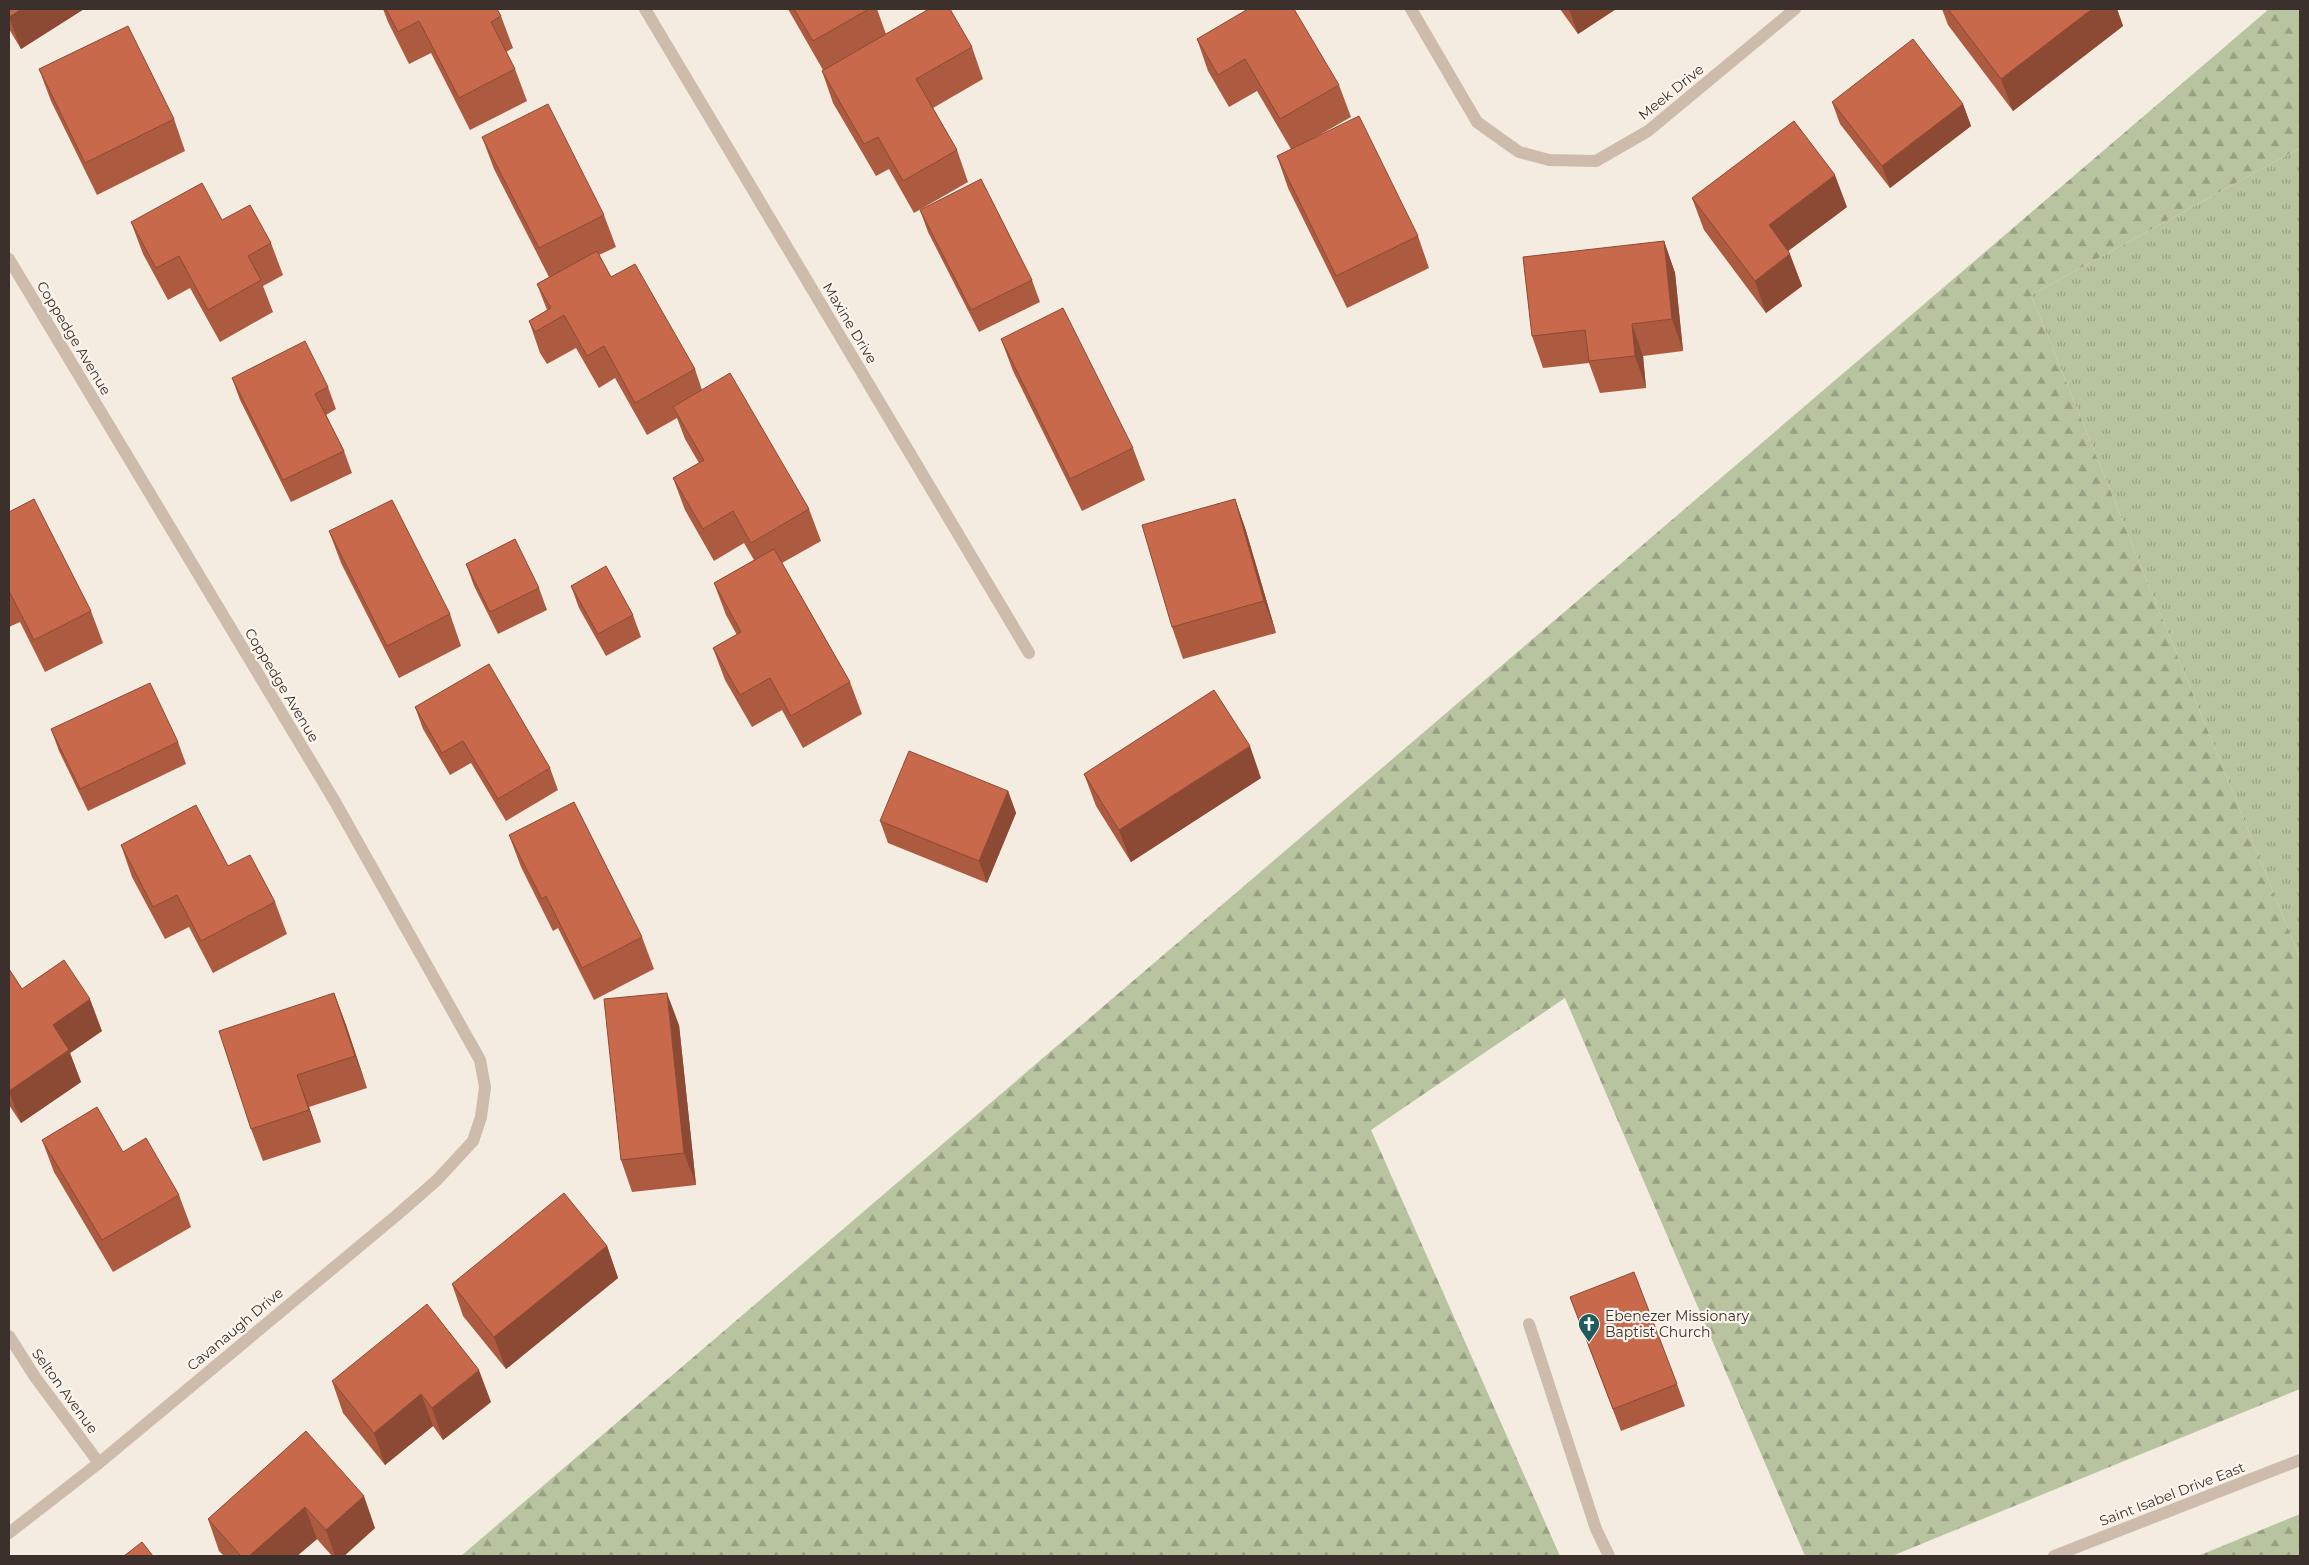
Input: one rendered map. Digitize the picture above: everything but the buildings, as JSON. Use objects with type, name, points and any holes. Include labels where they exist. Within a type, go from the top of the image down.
[{"type":"street","name":"Maxine Drive","points":[[645,9],[1029,653]]},
{"type":"street","name":"Meek Drive","points":[[1410,9],[1476,122],[1519,152],[1549,160],[1596,161],[1648,131],[1795,9]]},
{"type":"street","name":"Coppedge Avenue","points":[[9,259],[334,800],[480,1060],[485,1086],[481,1117],[473,1141]]},
{"type":"street","name":"Cavanaugh Drive","points":[[9,1533],[99,1464],[274,1316],[397,1216],[436,1180],[473,1141]]},
{"type":"street","points":[[1529,1324],[1596,1528],[1609,1556]]},
{"type":"street","name":"Selton Avenue","points":[[9,1336],[35,1377],[99,1464]]},
{"type":"street","name":"Saint Isabel Drive East","points":[[2054,1556],[2300,1460]]},
{"type":"green space","points":[[2269,9],[2300,9],[2300,148],[2031,295],[2300,958],[2300,1389],[1892,1556],[1805,1556],[1565,998],[1371,1130],[1560,1556],[461,1556]]},
{"type":"green space","points":[[2300,148],[2300,958],[2031,295]]},
{"type":"green space","points":[[2300,1514],[2300,1556],[2198,1556]]},
{"type":"place","name":"Ebenezer Missionary Baptist Church","points":[[1589,1343]]}]
